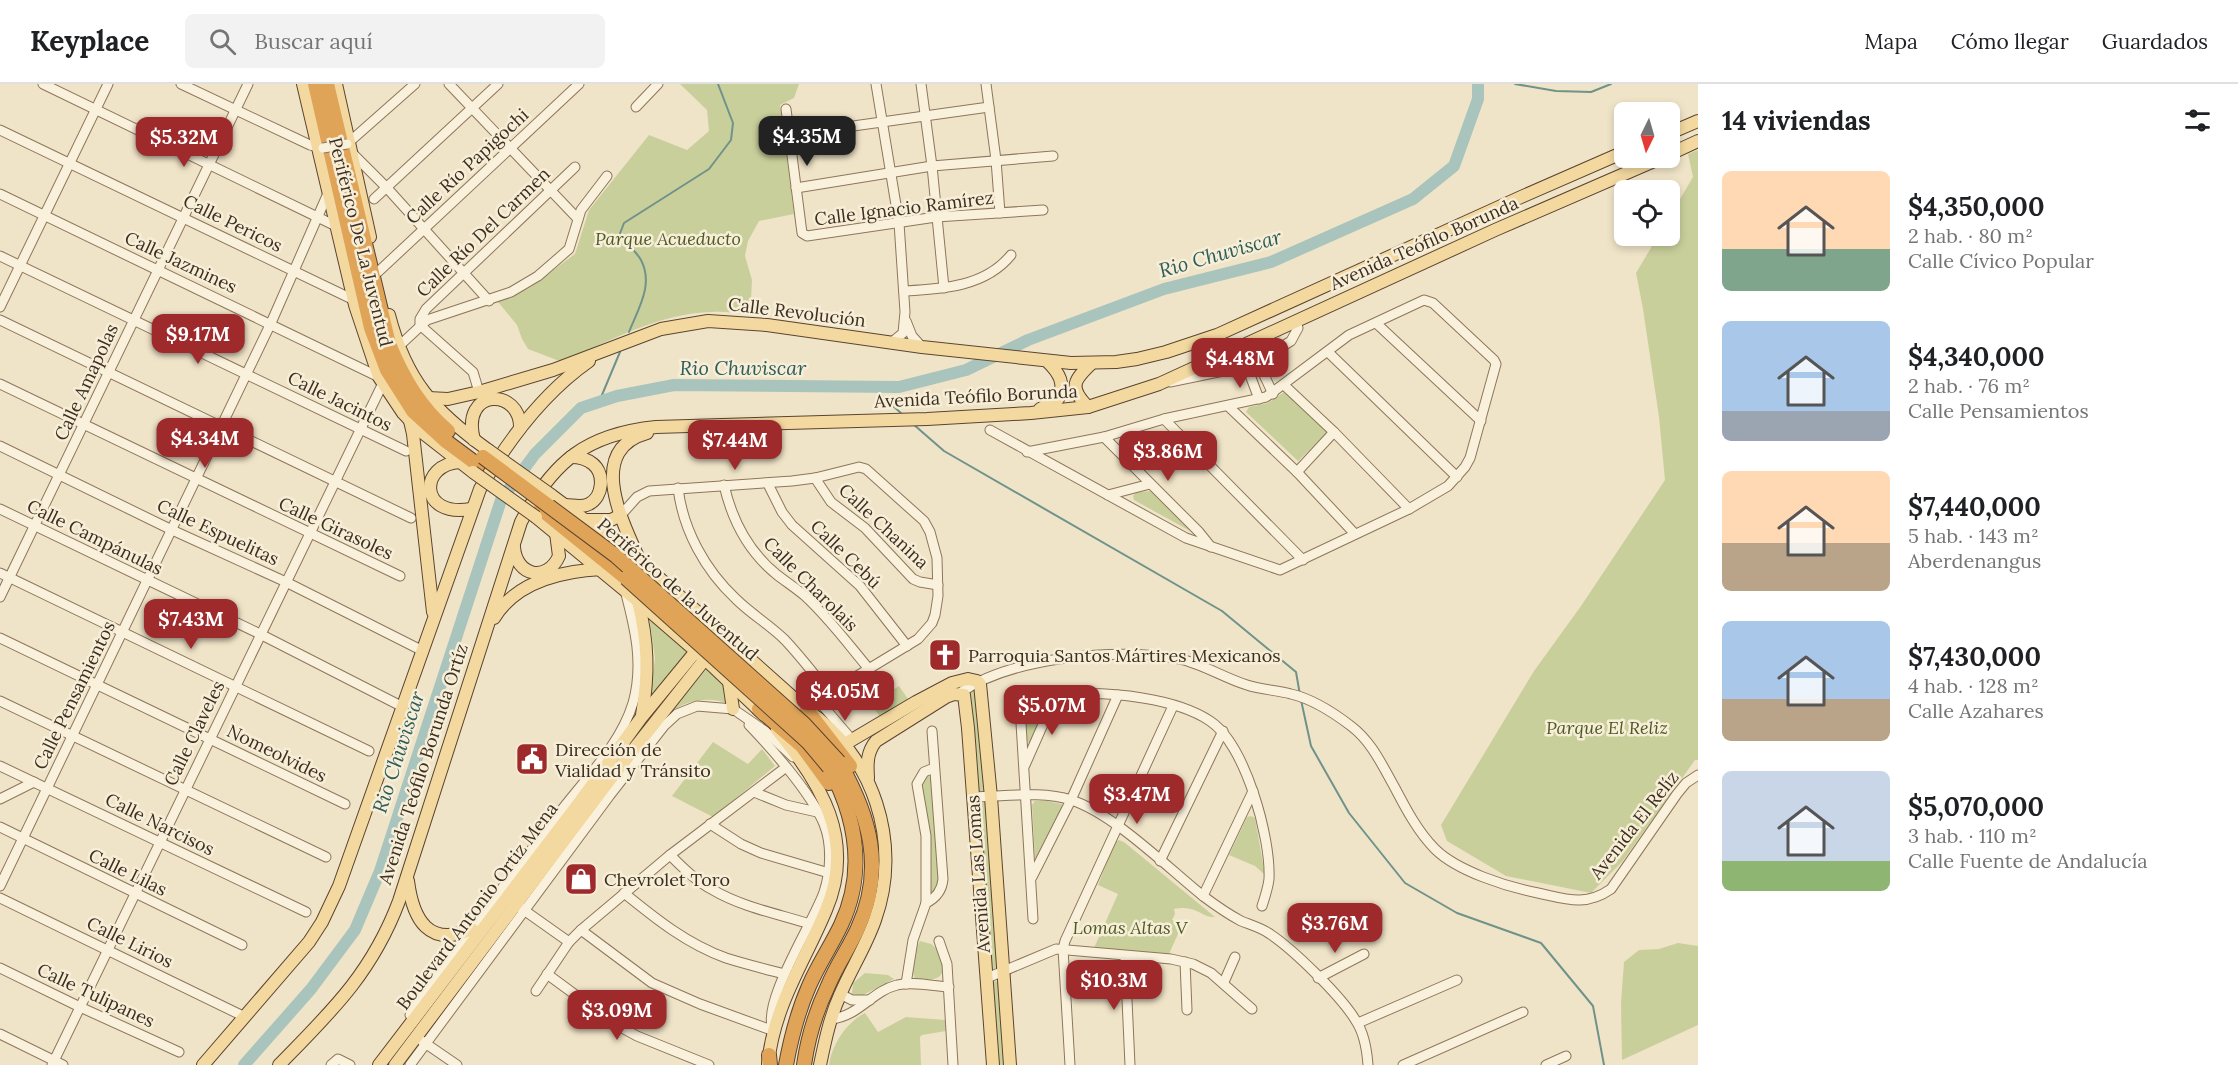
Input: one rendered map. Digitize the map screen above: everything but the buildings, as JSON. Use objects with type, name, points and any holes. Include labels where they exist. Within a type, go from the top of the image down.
[{"type":"highway","name":"Periférico De La Juventud","points":[[315,84],[371,328],[387,370],[413,411],[447,442],[476,461]]},
{"type":"highway","name":"Periférico De La Juventud","points":[[327,84],[378,302],[393,352],[420,402],[476,461]]},
{"type":"highway","points":[[438,445],[476,461],[538,513]]},
{"type":"highway","name":"Periférico de la Juventud","points":[[476,461],[616,556],[804,724],[834,765],[853,826],[856,857],[850,900],[841,924],[810,984],[794,1028],[786,1065]]},
{"type":"highway","name":"Periférico de la Juventud","points":[[538,513],[625,584],[808,742],[851,783],[865,816],[870,838],[873,863],[867,904],[858,927],[828,984],[812,1029],[804,1065]]},
{"type":"highway","points":[[812,705],[814,721],[848,762],[866,801],[865,816]]},
{"type":"highway","points":[[759,709],[813,759],[853,826]]},
{"type":"main road","name":"Periférico De La Juventud","points":[[303,84],[321,149],[354,300],[381,380],[409,420],[438,445]]},
{"type":"main road","name":"Periférico De La Juventud","points":[[336,84],[378,272],[398,347],[412,375],[428,398],[446,417],[474,440],[476,461],[551,495],[586,520],[639,560],[719,631],[812,705],[824,721],[849,742],[870,786]]},
{"type":"main road","points":[[1680,149],[1696,142],[1693,123]]},
{"type":"main road","name":"Avenida Teófilo Borunda","points":[[949,350],[1048,362],[1092,363],[1137,359],[1166,352],[1209,338],[1521,196],[1614,156]]},
{"type":"main road","name":"Avenida Teófilo Borunda","points":[[571,457],[602,438],[622,432],[656,427],[927,419],[1088,407],[1159,384],[1639,168]]},
{"type":"main road","points":[[1275,309],[1291,316],[1296,321]]},
{"type":"main road","name":"Calle Revolución","points":[[608,349],[661,329],[708,321],[767,325],[949,350]]},
{"type":"main road","points":[[428,398],[448,399],[479,392],[553,370],[608,349]]},
{"type":"main road","name":"Avenida Teófilo Borunda Ortíz","points":[[203,1065],[295,959],[322,922],[339,886],[471,509],[493,466],[543,399],[558,385],[608,349]]},
{"type":"main road","points":[[1031,413],[1052,405],[1060,394],[1060,377],[1048,362]]},
{"type":"main road","points":[[1088,407],[1077,394],[1075,383],[1092,363]]},
{"type":"main road","points":[[474,440],[472,414],[477,406],[486,400],[496,399],[507,402],[518,415],[520,428]]},
{"type":"main road","points":[[409,420],[413,434],[434,615]]},
{"type":"main road","points":[[639,560],[613,489],[612,476],[618,454],[626,442],[636,437],[653,432],[699,426]]},
{"type":"main road","points":[[563,504],[583,506],[589,504],[600,488],[599,471],[593,464],[584,459],[571,457]]},
{"type":"main road","name":"Avenida Teófilo Borunda Ortíz","points":[[279,1065],[341,1002],[371,960],[390,924],[514,543],[531,503],[542,487],[571,457]]},
{"type":"main road","points":[[471,509],[448,511],[436,504],[431,497],[430,486],[434,475],[441,467],[450,463],[476,461]]},
{"type":"main road","points":[[538,513],[556,533],[625,584],[638,601],[759,709],[810,773],[824,797],[834,826],[836,870],[828,905],[788,988],[774,1031],[769,1062]]},
{"type":"main road","points":[[586,520],[611,520],[621,515]]},
{"type":"main road","points":[[514,543],[516,561],[524,570],[534,573],[544,572],[551,568],[559,556],[556,533]]},
{"type":"main road","points":[[478,651],[494,617],[510,597],[530,586],[573,571],[602,569]]},
{"type":"main road","points":[[638,601],[648,656],[648,674],[641,718]]},
{"type":"main road","name":"Boulevard Antonio Ortiz Mena","points":[[395,1065],[422,1040],[574,836],[719,631]]},
{"type":"main road","name":"Boulevard Antonio Ortiz Mena","points":[[379,1065],[641,718],[700,655]]},
{"type":"main road","name":"Avenida El Relíz","points":[[849,742],[916,702],[952,684],[968,679],[977,681]]},
{"type":"main road","name":"Avenida Las Lomas","points":[[977,681],[982,697],[991,797],[1010,1065]]},
{"type":"main road","points":[[729,682],[733,709]]},
{"type":"main road","points":[[820,1065],[831,1019],[840,994],[875,919],[884,884],[884,840],[881,817],[870,786],[868,758],[870,748],[876,741],[946,698],[960,693]]},
{"type":"main road","name":"Avenida Las Lomas","points":[[960,693],[965,699],[993,1065]]},
{"type":"main road","points":[[407,876],[412,906],[417,917],[427,928],[439,935],[451,936],[472,929]]},
{"type":"street","points":[[43,84],[338,227]]},
{"type":"street","points":[[0,307],[108,84]]},
{"type":"street","points":[[181,84],[321,149],[349,147],[415,84]]},
{"type":"street","name":"Calle Amapolas","points":[[0,597],[5,575],[34,526],[60,474],[248,84]]},
{"type":"street","points":[[449,84],[578,219]]},
{"type":"street","points":[[375,199],[498,84]]},
{"type":"street","name":"Calle Río Papigochi","points":[[378,272],[579,84]]},
{"type":"street","points":[[636,107],[658,84]]},
{"type":"street","points":[[876,84],[898,223],[904,291],[903,333],[891,343]]},
{"type":"street","points":[[921,84],[944,288]]},
{"type":"street","points":[[986,84],[1000,213]]},
{"type":"street","points":[[789,135],[989,107]]},
{"type":"street","points":[[786,109],[796,188],[890,171],[1053,156]]},
{"type":"street","name":"Calle Pericos","points":[[0,130],[354,300]]},
{"type":"street","points":[[349,147],[423,231],[489,300]]},
{"type":"street","name":"Calle Río Del Carmen","points":[[420,325],[420,319],[426,309],[575,167]]},
{"type":"street","points":[[398,347],[420,325],[431,318],[489,300],[523,285],[563,256],[573,240],[578,219],[587,202],[608,176]]},
{"type":"street","name":"Calle Ignacio Ramírez","points":[[796,188],[802,233],[815,237],[936,218],[1043,210]]},
{"type":"street","name":"Calle Pensamientos","points":[[0,886],[271,323],[329,191]]},
{"type":"street","name":"Calle Jazmines","points":[[0,194],[271,323],[381,380]]},
{"type":"street","points":[[904,291],[944,288],[984,276],[1006,262],[1011,255]]},
{"type":"street","name":"Calle Jacintos","points":[[0,256],[406,451]]},
{"type":"street","points":[[990,430],[1028,452],[1185,538],[1276,570],[1288,568],[1409,509],[1448,486],[1470,458],[1496,364],[1468,335],[1428,300],[1349,335],[1273,393],[1259,399],[1164,419],[1104,437],[1028,452]]},
{"type":"street","points":[[905,319],[912,336],[922,347]]},
{"type":"street","points":[[0,320],[411,518]]},
{"type":"street","points":[[1159,384],[1206,377],[1258,362],[1291,341],[1298,328],[1296,321]]},
{"type":"street","points":[[1376,322],[1480,421]]},
{"type":"street","points":[[420,325],[473,372],[479,392]]},
{"type":"street","points":[[1328,351],[1456,477]]},
{"type":"street","points":[[1258,362],[1273,393]]},
{"type":"street","points":[[1247,367],[1259,399]]},
{"type":"street","name":"Calle Claveles","points":[[56,1064],[80,1007],[381,380]]},
{"type":"street","name":"Calle Girasoles","points":[[0,384],[400,576]]},
{"type":"street","points":[[1284,385],[1334,432],[1409,509]]},
{"type":"street","points":[[1228,406],[1297,472],[1355,534]]},
{"type":"street","points":[[1164,419],[1303,560]]},
{"type":"street","points":[[1297,472],[1334,432]]},
{"type":"street","points":[[1104,437],[1199,532],[1211,547]]},
{"type":"street","name":"Calle Espuelitas","points":[[0,446],[172,530],[286,582],[421,650]]},
{"type":"street","points":[[621,515],[642,493],[678,488],[816,478],[857,466],[864,467],[924,521],[935,547],[938,585],[934,619],[918,639],[812,705]]},
{"type":"street","name":"Calle Chanina","points":[[816,478],[820,488],[831,502],[865,528],[913,579],[938,585]]},
{"type":"street","name":"Calle Cebú","points":[[768,483],[782,512],[792,525],[860,586],[907,646]]},
{"type":"street","points":[[1108,495],[1150,484]]},
{"type":"street","name":"Calle Charolais","points":[[724,485],[728,503],[745,540],[775,573],[805,596],[869,669]]},
{"type":"street","points":[[678,488],[682,514],[711,571],[737,601],[784,639],[829,693]]},
{"type":"street","name":"Calle Campánulas","points":[[0,509],[260,634],[402,706]]},
{"type":"street","points":[[5,575],[369,751]]},
{"type":"street","points":[[457,1065],[406,1029],[409,1017],[472,929],[607,751],[630,713],[638,682],[639,656],[637,635],[625,584]]},
{"type":"street","name":"Nomeolvides","points":[[0,638],[345,804]]},
{"type":"street","name":"Avenida El Relíz","points":[[977,681],[1017,668],[1060,659],[1139,655],[1180,659],[1245,685],[1301,697],[1336,716],[1368,742],[1413,821],[1436,850],[1448,859],[1479,874],[1522,890],[1565,899],[1589,900],[1611,889],[1677,794],[1686,783],[1698,775]]},
{"type":"street","points":[[960,693],[977,681]]},
{"type":"street","points":[[1024,767],[1056,695]]},
{"type":"street","points":[[1033,919],[1020,707],[1031,699],[1056,695],[1118,695],[1173,706],[1200,715],[1223,731],[1232,745],[1260,813],[1269,863],[1269,882],[1262,906]]},
{"type":"street","points":[[1032,879],[1071,800],[1118,695]]},
{"type":"street","points":[[0,701],[326,857]]},
{"type":"street","name":"Boulevard Antonio Ortiz Mena","points":[[574,836],[664,726],[677,714],[698,706],[733,709]]},
{"type":"street","points":[[1070,1065],[1063,949],[1173,706]]},
{"type":"street","points":[[733,709],[785,768],[817,812],[824,823],[829,844],[829,873],[824,893],[784,974],[770,1016],[770,1025],[774,1031]]},
{"type":"street","points":[[733,709],[765,731],[810,773]]},
{"type":"street","points":[[926,903],[938,894],[943,879],[932,731]]},
{"type":"street","points":[[1160,861],[1223,731]]},
{"type":"street","name":"Calle Narcisos","points":[[0,766],[306,912]]},
{"type":"street","points":[[536,991],[569,942],[581,930],[670,855],[785,768]]},
{"type":"street","points":[[906,984],[910,951],[926,903],[926,837],[917,783],[924,772],[934,768]]},
{"type":"street","points":[[0,799],[34,782]]},
{"type":"street","points":[[1203,896],[1252,791]]},
{"type":"street","points":[[754,792],[786,805],[817,812]]},
{"type":"street","points":[[972,797],[1053,796],[1085,805],[1118,827],[1203,896],[1235,917],[1269,933],[1318,978],[1358,1023],[1368,1065]]},
{"type":"street","points":[[710,824],[761,854],[829,873]]},
{"type":"street","name":"Calle Lilas","points":[[0,827],[242,945]]},
{"type":"street","points":[[670,855],[693,877],[714,891],[735,901],[810,924]]},
{"type":"street","points":[[624,893],[666,927],[704,948],[726,958],[784,974]]},
{"type":"street","name":"Calle Lirios","points":[[0,898],[245,1017]]},
{"type":"street","points":[[520,908],[569,942]]},
{"type":"street","points":[[581,930],[652,983],[700,1004],[774,1031]]},
{"type":"street","points":[[939,941],[947,964],[953,1065]]},
{"type":"street","points":[[987,978],[1053,950],[1063,949],[1185,962],[1201,967],[1224,982],[1252,1009]]},
{"type":"street","points":[[1318,978],[1364,954]]},
{"type":"street","points":[[1125,956],[1130,1065]]},
{"type":"street","points":[[1224,982],[1235,957]]},
{"type":"street","points":[[1185,962],[1187,1010]]},
{"type":"street","name":"Calle Tulipanes","points":[[0,968],[179,1052]]},
{"type":"street","points":[[547,975],[629,1032],[710,1065]]},
{"type":"street","points":[[1358,1023],[1457,980]]},
{"type":"street","points":[[831,1019],[848,1016],[891,987],[906,984],[949,987]]},
{"type":"street","points":[[840,994],[852,1000],[870,1000]]},
{"type":"street","points":[[1403,1065],[1523,1012]]},
{"type":"street","points":[[0,1034],[56,1064]]},
{"type":"street","name":"Boulevard Antonio Ortiz Mena","points":[[410,1065],[422,1040]]},
{"type":"street","points":[[1546,1065],[1566,1056]]},
{"type":"street","points":[[331,1065],[339,1059],[350,1065]]},
{"type":"green space","name":"Parque Acueducto","points":[[680,84],[799,84],[794,98],[780,105],[794,214],[759,221],[748,241],[745,256],[752,280],[751,299],[745,314],[716,312],[673,317],[616,337],[562,362],[528,349],[517,325],[498,302],[529,288],[575,254],[589,210],[649,135],[687,150],[709,131],[707,110]]},
{"type":"green space","name":"Parque El Reliz","points":[[1698,150],[1698,760],[1695,760],[1622,862],[1591,893],[1506,876],[1447,841],[1441,825],[1534,671],[1581,606],[1665,480],[1659,417],[1636,273],[1652,246],[1680,246],[1680,199],[1693,177],[1688,154]]},
{"type":"green space","points":[[1282,336],[1256,357],[1240,363],[1206,369]]},
{"type":"green space","points":[[1287,390],[1329,431],[1298,461],[1246,412],[1249,407],[1268,403]]},
{"type":"green space","points":[[1152,491],[1194,529],[1192,532],[1134,500],[1133,496],[1136,492]]},
{"type":"green space","points":[[649,616],[691,651],[649,706],[655,658]]},
{"type":"green space","points":[[709,666],[725,684],[731,705],[716,700],[700,700],[685,704],[671,712]]},
{"type":"green space","points":[[899,686],[908,699],[880,717],[871,704]]},
{"type":"green space","points":[[975,688],[986,792],[980,793],[977,792],[969,695],[970,690]]},
{"type":"green space","points":[[1047,703],[1047,706],[1033,741],[1029,743],[1024,726],[1026,707]]},
{"type":"green space","points":[[713,742],[748,764],[762,749],[775,766],[713,817],[672,796]]},
{"type":"green space","points":[[928,775],[931,777],[940,882],[932,893],[920,787],[924,777]]},
{"type":"green space","points":[[1035,801],[1062,804],[1038,858],[1035,857],[1032,805]]},
{"type":"green space","points":[[986,802],[997,968],[992,970],[990,969],[979,804]]},
{"type":"green space","points":[[1247,817],[1255,818],[1265,875],[1255,866],[1229,855]]},
{"type":"green space","name":"Lomas Altas V","points":[[1119,840],[1215,917],[1188,908],[1174,909],[1175,914],[1172,920],[1182,925],[1169,954],[1094,948],[1118,894],[1098,885],[1115,842]]},
{"type":"green space","points":[[920,941],[931,944],[941,952],[942,973],[935,979],[915,979],[913,960]]},
{"type":"green space","points":[[1678,943],[1698,946],[1698,1025],[1622,1060],[1621,1003],[1624,962],[1639,950],[1659,949]]},
{"type":"green space","points":[[865,973],[888,975],[894,979],[861,996],[852,994],[853,983]]},
{"type":"green space","points":[[996,981],[999,983],[1005,1065],[996,1065],[991,983]]},
{"type":"green space","points":[[865,1013],[878,1032],[906,1017],[945,1020],[946,1031],[920,1037],[921,1065],[829,1065],[833,1049],[841,1034]]},
{"type":"waterway","points":[[629,332],[643,297],[645,269],[634,250],[619,236],[624,223],[709,169],[731,140],[733,123],[718,84]]},
{"type":"waterway","name":"Rio Chuviscar","points":[[244,1065],[311,989],[355,930],[380,871],[501,500],[535,454],[581,408],[617,396],[674,385],[899,387],[966,370],[1028,340],[1164,289],[1271,262],[1413,199],[1454,166],[1478,99],[1478,84]]},
{"type":"waterway","points":[[1515,84],[1556,91],[1591,92],[1611,84]]},
{"type":"waterway","points":[[599,402],[620,352]]},
{"type":"waterway","points":[[872,387],[902,414]]},
{"type":"waterway","points":[[913,424],[944,451],[1222,611],[1296,672],[1300,695]]},
{"type":"waterway","points":[[1301,700],[1311,746],[1349,813],[1405,883],[1457,913],[1541,943],[1593,1006],[1604,1065]]},
{"type":"place","name":"Parroquia Santos Mártires Mexicanos","points":[[945,655]]},
{"type":"place","name":"Dirección de Vialidad y Tránsito","points":[[532,759]]},
{"type":"place","name":"Chevrolet Toro","points":[[581,879]]}]
